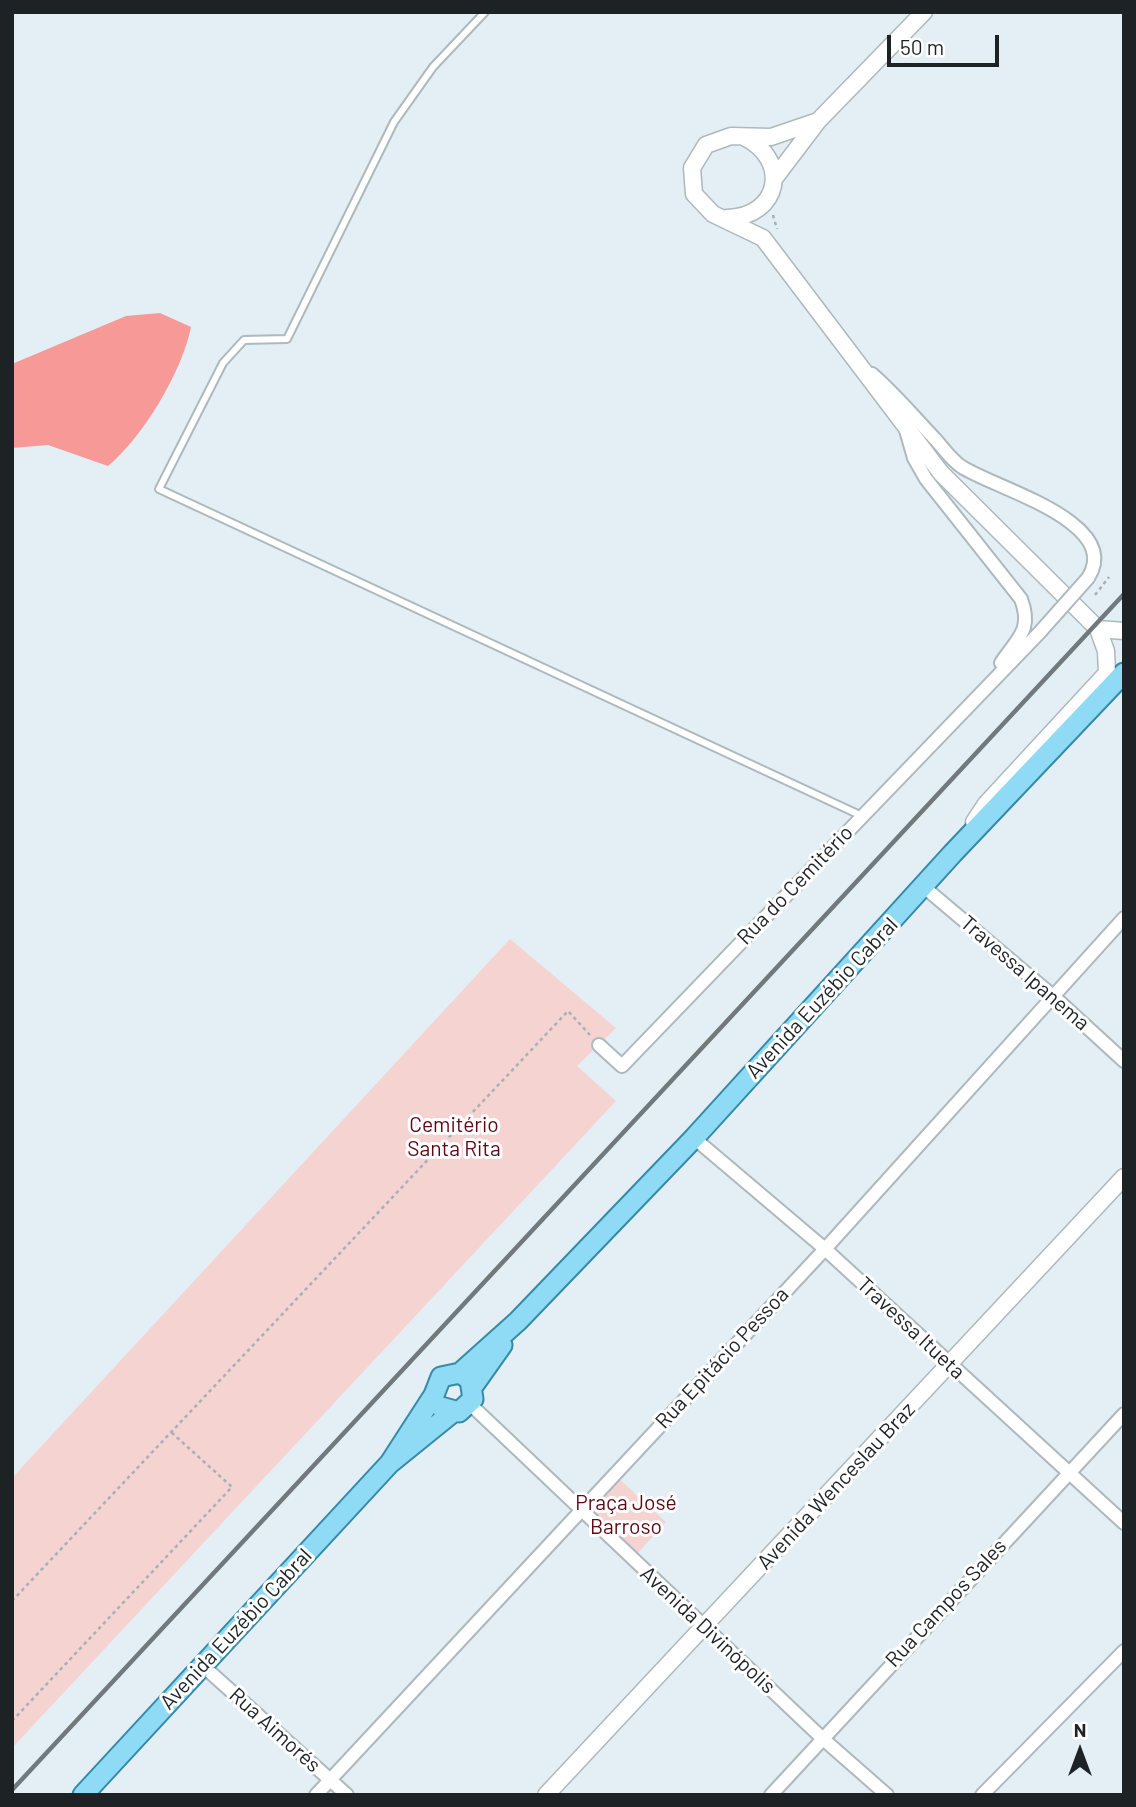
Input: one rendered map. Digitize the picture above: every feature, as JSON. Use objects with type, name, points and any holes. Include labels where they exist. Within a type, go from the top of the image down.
[{"type":"main road","name":"Avenida Euzébio Cabral","points":[[83,1795],[390,1463],[464,1394],[518,1321],[694,1138],[925,887],[953,853],[1124,673]]},
{"type":"main road","name":"Avenida Euzébio Cabral","points":[[390,1463],[434,1395],[441,1377],[464,1394]]},
{"type":"main road","points":[[434,1395],[440,1406],[464,1394]]},
{"type":"street","points":[[726,219],[754,213],[818,121],[924,12]]},
{"type":"street","points":[[818,121],[771,137],[731,136],[706,145],[692,168],[694,194],[713,214],[763,238],[941,473],[1098,629],[1106,650],[1107,673],[986,804],[953,853]]},
{"type":"street","points":[[744,137],[766,153],[773,186],[763,220],[763,238]]},
{"type":"street","name":"Rua do Cemitério","points":[[598,1045],[622,1066],[1040,632],[1088,578],[1094,562],[1092,547],[1083,531],[1066,519],[960,466],[886,386],[850,353]]},
{"type":"street","name":"Rua do Cemitério","points":[[904,426],[914,458],[926,479],[1021,599],[1027,615],[1021,637],[990,682]]},
{"type":"street","points":[[1098,629],[1124,631]]},
{"type":"street","name":"Travessa Ipanema","points":[[925,887],[1053,996],[1124,1061]]},
{"type":"street","name":"Rua Epitácio Pessoa","points":[[316,1795],[825,1249],[1124,918]]},
{"type":"street","name":"Travessa Itueta","points":[[694,1138],[825,1249],[1066,1473],[1124,1523]]},
{"type":"street","name":"Avenida Wenceslau Braz","points":[[546,1795],[1124,1177]]},
{"type":"street","name":"Avenida Divinópolis","points":[[464,1394],[580,1509],[822,1738],[887,1795]]},
{"type":"street","name":"Rua Campos Sales","points":[[771,1795],[1066,1473],[1124,1414]]},
{"type":"street","points":[[982,1795],[1124,1651]]},
{"type":"street","name":"Rua Aimorés","points":[[202,1665],[347,1795]]},
{"type":"lane","points":[[485,12],[433,67],[394,122],[287,339],[244,340],[223,363],[159,489],[862,816]]},
{"type":"path","points":[[773,215],[781,237]]},
{"type":"path","points":[[1095,595],[1110,578]]},
{"type":"path","points":[[12,1601],[568,1011],[598,1045]]},
{"type":"path","points":[[12,1721],[232,1487],[172,1432]]},
{"type":"green space","name":"Cemitério Santa Rita","points":[[510,939],[616,1028],[577,1066],[616,1101],[12,1748],[12,1478]]},
{"type":"green space","name":"Praça José Barroso","points":[[616,1476],[666,1522],[637,1554],[586,1508]]},
{"type":"shaded area","points":[[160,313],[191,327],[186,345],[170,383],[147,421],[108,466],[48,445],[12,448],[12,364],[126,316]]},
{"type":"railway","points":[[12,1790],[1124,594]]}]
